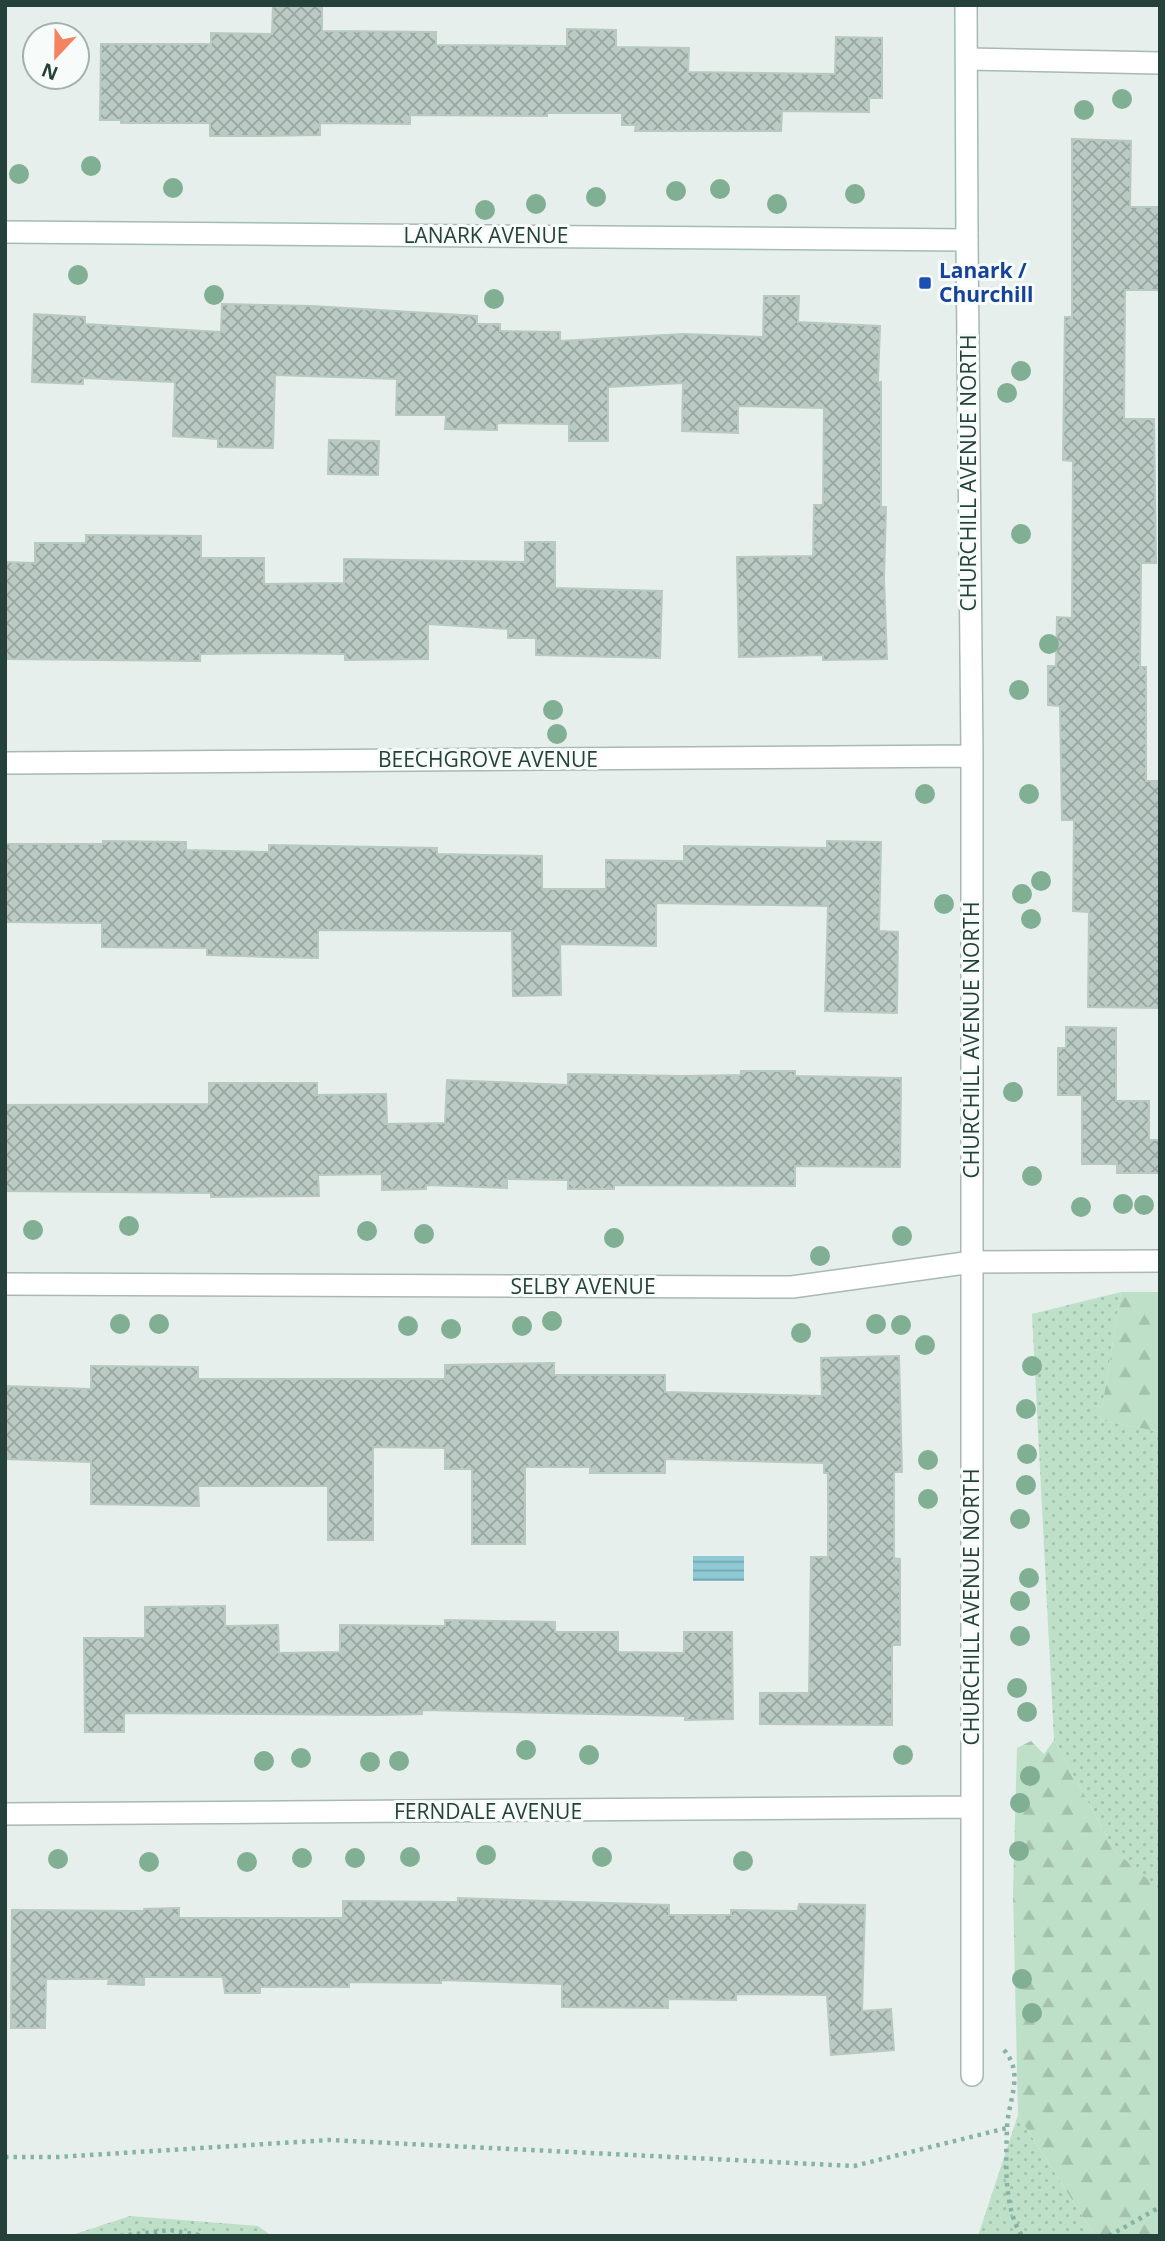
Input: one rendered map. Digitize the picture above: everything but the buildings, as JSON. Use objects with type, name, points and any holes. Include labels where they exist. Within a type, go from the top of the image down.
[{"type":"street","name":"CHURCHILL AVENUE NORTH","points":[[966,5],[971,756],[972,2076]]},
{"type":"street","points":[[967,59],[1160,63]]},
{"type":"street","name":"LANARK AVENUE","points":[[5,232],[967,240]]},
{"type":"street","name":"BEECHGROVE AVENUE","points":[[5,763],[971,756]]},
{"type":"street","name":"SELBY AVENUE","points":[[5,1284],[792,1287],[972,1262],[1160,1261]]},
{"type":"street","name":"FERNDALE AVENUE","points":[[5,1814],[971,1807]]},
{"type":"path","points":[[972,2046],[1004,2049],[1011,2058],[1016,2085],[1007,2128],[1009,2195],[1022,2236]]},
{"type":"path","points":[[5,2157],[58,2157],[328,2140],[854,2166],[1007,2128]]},
{"type":"path","points":[[1109,2236],[1160,2207]]},
{"type":"path","points":[[120,2236],[170,2230],[204,2236]]},
{"type":"green space","points":[[1121,1292],[1100,1420],[1160,1432],[1160,1892],[1115,1851],[1054,1740],[1032,1314]]},
{"type":"green space","points":[[1121,1292],[1160,1292],[1160,1432],[1100,1420]]},
{"type":"green space","points":[[1054,1740],[1115,1851],[1160,1890],[1160,2236],[1095,2236],[1018,2115],[1013,1893],[1017,1748],[1031,1741],[1044,1754]]},
{"type":"green space","points":[[1018,2115],[1095,2236],[978,2236]]},
{"type":"green space","points":[[130,2216],[258,2226],[272,2236],[69,2236]]},
{"type":"water","points":[[693,1556],[744,1556],[744,1581],[693,1581]]},
{"type":"place","name":"Lanark / Churchill","points":[[925,283]]}]
